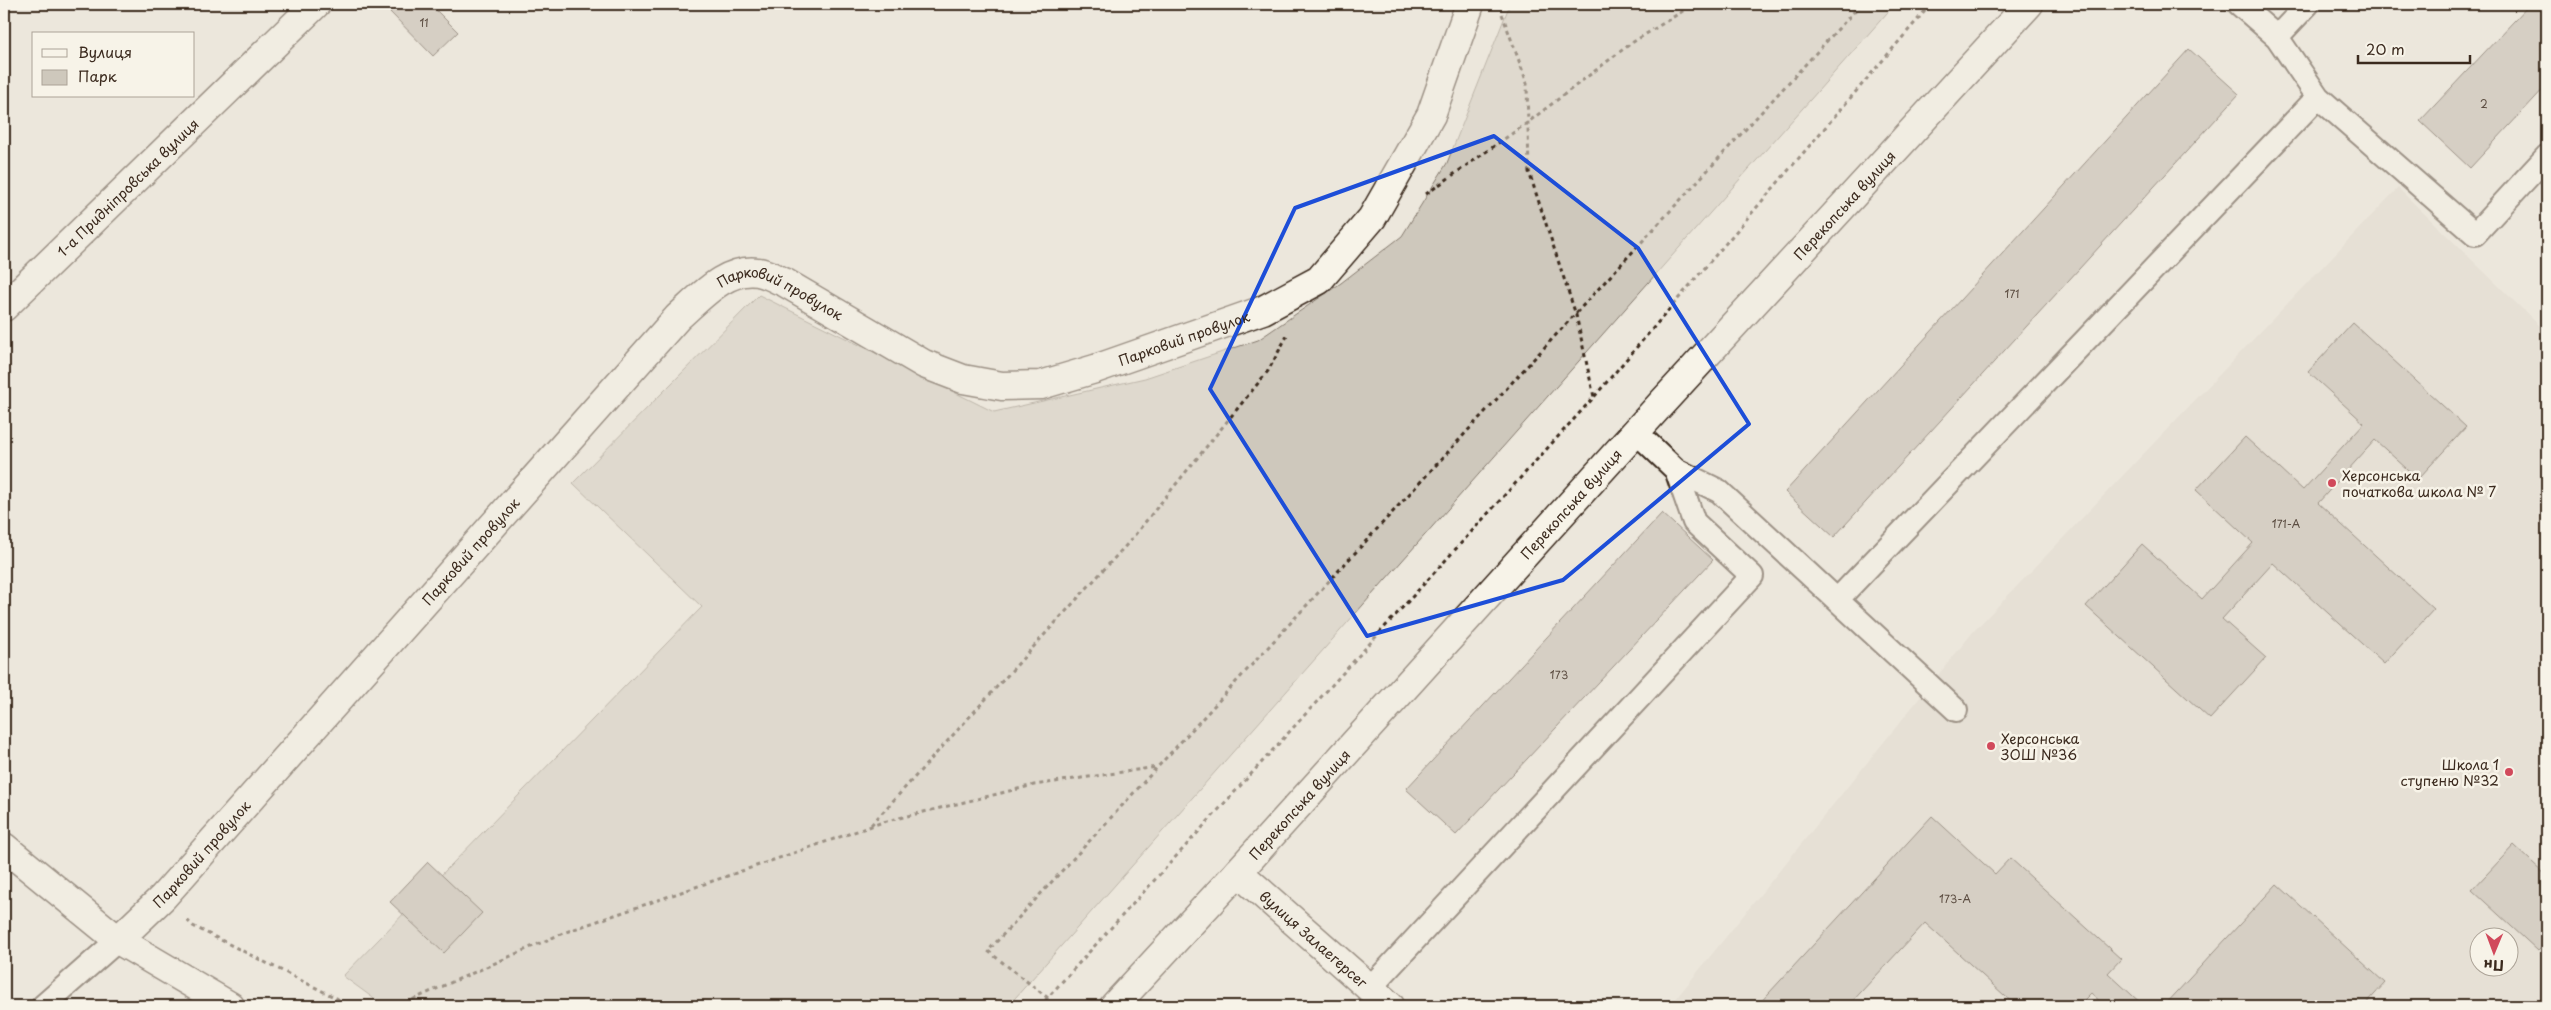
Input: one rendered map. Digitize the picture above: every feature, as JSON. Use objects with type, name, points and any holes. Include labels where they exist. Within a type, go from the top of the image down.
[{"type":"street","name":"1-а Придніпровська вулиця","points":[[4,307],[316,4]]},
{"type":"street","name":"Парковий провулок","points":[[118,940],[163,897],[678,317],[718,284],[739,271],[759,272],[784,282],[924,364],[963,379],[1002,386],[1041,385],[1059,380],[1263,310],[1318,280],[1372,218],[1431,115],[1470,4]]},
{"type":"street","name":"Перекопська вулиця","points":[[1114,1006],[1238,872],[1635,432],[2029,4]]},
{"type":"street","points":[[4,848],[118,940],[230,1006]]},
{"type":"street","name":"вулиця Залаегерсег","points":[[1238,872],[1390,1006]]},
{"type":"lane","points":[[2239,4],[2277,37],[2318,97],[2475,234],[2547,156]]},
{"type":"lane","points":[[2277,37],[2308,4]]},
{"type":"lane","points":[[1837,600],[2318,97]]},
{"type":"lane","points":[[1635,432],[1676,470],[1719,492],[1956,710]]},
{"type":"lane","points":[[1370,988],[1752,576],[1694,522],[1676,470]]},
{"type":"lane","points":[[42,1006],[118,940]]},
{"type":"path","points":[[1422,197],[1528,123],[1630,44],[1694,4]]},
{"type":"path","points":[[1048,998],[988,951],[1861,4]]},
{"type":"path","points":[[1040,1006],[1594,397],[1931,4]]},
{"type":"path","points":[[1502,13],[1527,84],[1529,172],[1576,315],[1594,397]]},
{"type":"path","points":[[870,826],[1129,542],[1268,371],[1291,330]]},
{"type":"path","points":[[398,1006],[564,933],[870,826],[1034,785],[1158,767]]},
{"type":"path","points":[[163,897],[193,926],[352,1006]]},
{"type":"highlighted area","points":[[1494,136],[1638,248],[1749,424],[1563,580],[1367,636],[1210,389],[1295,208]]},
{"type":"shaded area","points":[[2398,188],[2547,333],[2547,1006],[1670,1006],[1973,632]]},
{"type":"green space","points":[[1510,4],[1895,4],[1008,1006],[384,1006],[343,976],[702,607],[573,483],[759,295],[994,412],[1145,378],[1258,340],[1341,283],[1402,236],[1447,163]]},
{"type":"building","points":[[399,4],[430,4],[458,32],[433,56],[390,12]]},
{"type":"building","points":[[2530,4],[2547,4],[2547,85],[2470,168],[2420,121]]},
{"type":"building","points":[[2189,49],[2239,94],[1834,537],[1785,492]]},
{"type":"building","points":[[2353,323],[2466,427],[2418,479],[2375,440],[2318,503],[2434,609],[2384,664],[2273,563],[2222,619],[2266,658],[2210,719],[2086,606],[2142,544],[2202,599],[2253,543],[2196,490],[2245,437],[2303,490],[2364,423],[2308,372]]},
{"type":"building","points":[[1662,513],[1713,560],[1456,835],[1406,789]]},
{"type":"building","points":[[1932,816],[1995,874],[2010,858],[2121,959],[2108,973],[2144,1006],[2105,1006],[2091,993],[2078,1006],[2016,1006],[1925,923],[1848,1006],[1757,1006]]},
{"type":"building","points":[[2514,845],[2547,876],[2547,942],[2538,951],[2518,933],[2518,928],[2513,928],[2472,890]]},
{"type":"building","points":[[428,862],[482,913],[444,953],[390,902]]},
{"type":"building","points":[[2277,884],[2385,983],[2364,1006],[2164,1006]]},
{"type":"place","name":"Херсонська початкова школа № 7","points":[[2332,483]]},
{"type":"place","name":"Херсонська ЗОШ №36","points":[[1991,746]]},
{"type":"place","name":"Школа 1 ступеню №32","points":[[2509,772]]}]
